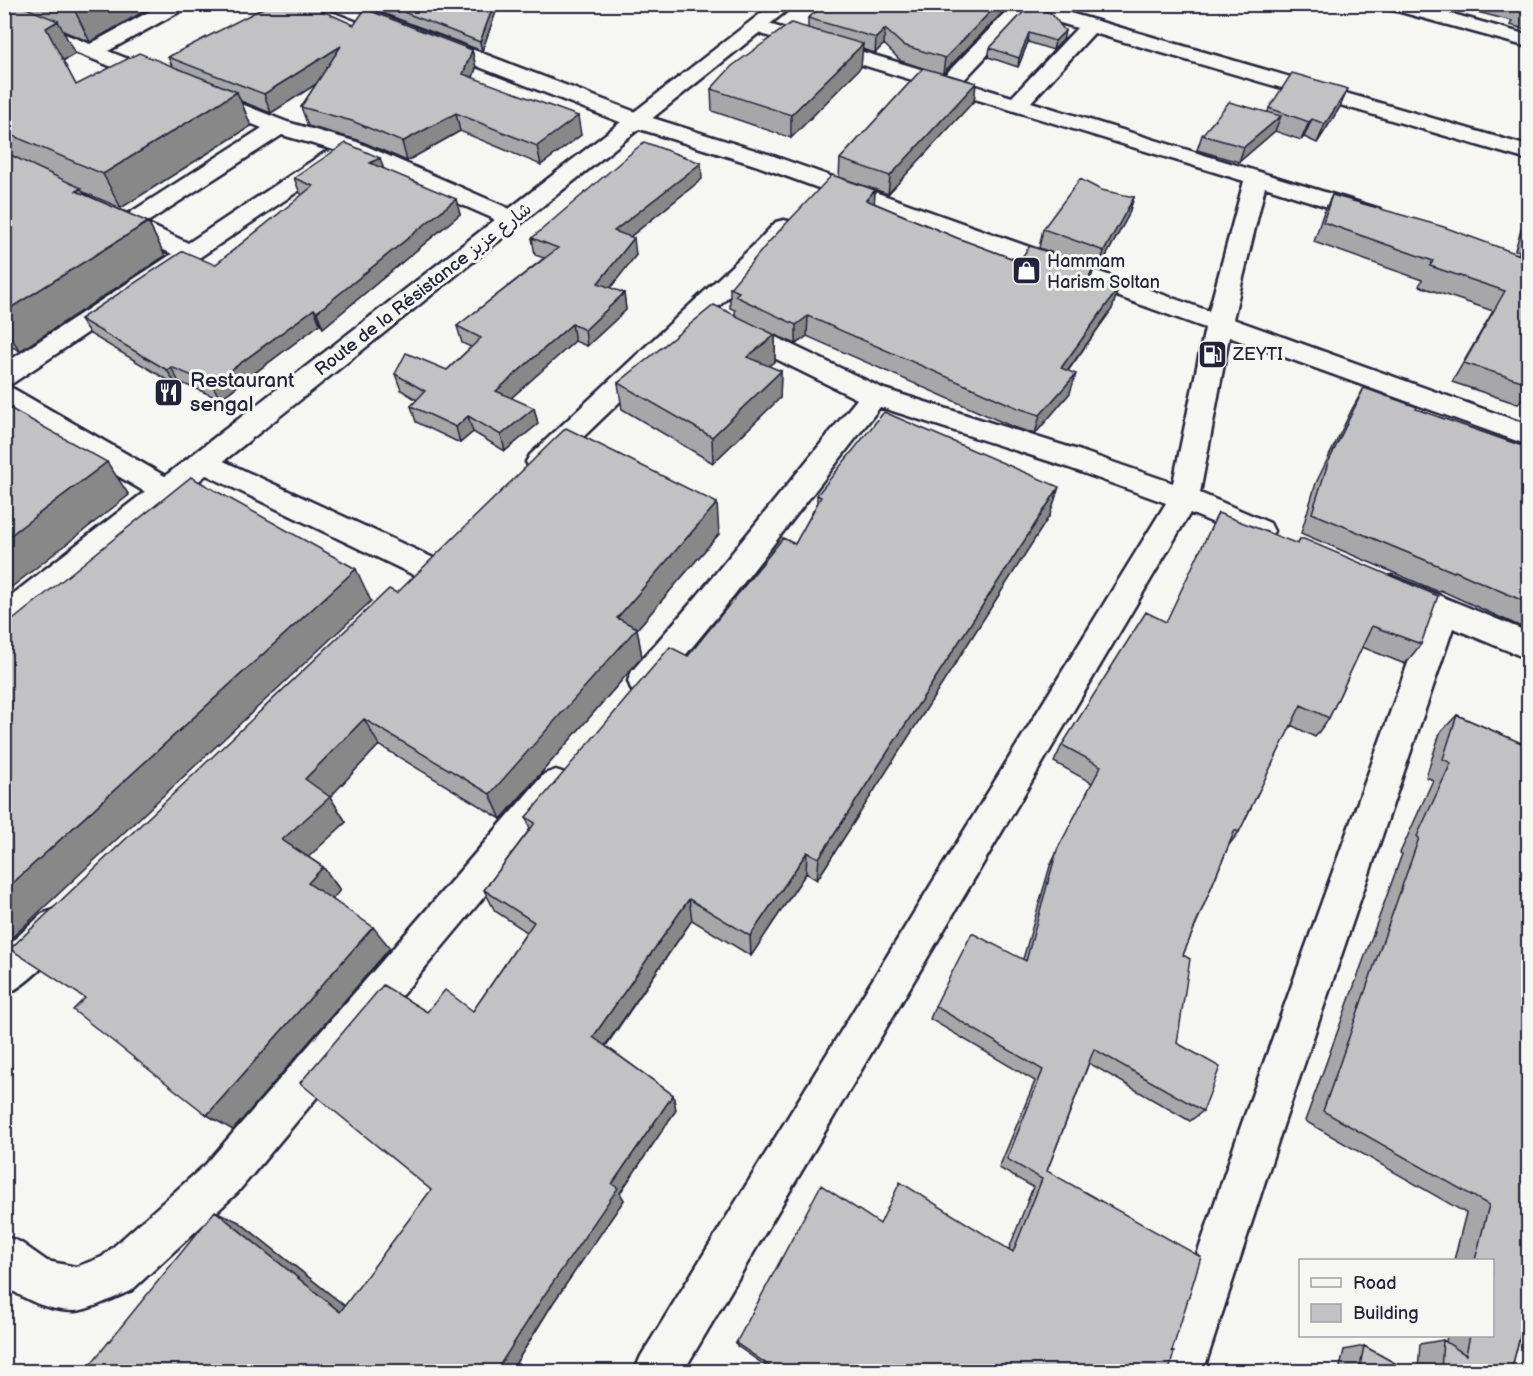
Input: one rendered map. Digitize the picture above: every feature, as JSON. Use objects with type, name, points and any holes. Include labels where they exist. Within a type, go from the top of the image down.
[{"type":"street","points":[[92,51],[179,4]]},
{"type":"street","points":[[335,4],[638,121],[826,183],[1219,322],[1528,435]]},
{"type":"street","name":"Route de la Résistance شارع عزيز","points":[[4,619],[786,4]]},
{"type":"street","points":[[1394,4],[1528,41]]},
{"type":"street","points":[[1472,25],[1484,4]]},
{"type":"street","points":[[948,84],[1024,5],[1528,153]]},
{"type":"street","points":[[4,16],[279,127],[349,147],[500,213],[511,220]]},
{"type":"street","points":[[1017,104],[1090,26]]},
{"type":"street","points":[[758,27],[1392,220]]},
{"type":"street","points":[[153,76],[174,64]]},
{"type":"street","points":[[129,224],[279,127]]},
{"type":"street","points":[[4,377],[349,147]]},
{"type":"street","points":[[657,1371],[1184,498],[1219,322],[1256,177]]},
{"type":"street","points":[[520,481],[762,251],[826,183]]},
{"type":"street","points":[[98,209],[190,253]]},
{"type":"street","points":[[698,310],[874,396],[1071,458],[1184,498],[1281,540]]},
{"type":"street","points":[[4,396],[167,491]]},
{"type":"street","points":[[624,705],[709,604],[874,396]]},
{"type":"street","points":[[204,462],[438,561],[404,594]]},
{"type":"street","points":[[1367,577],[1528,646]]},
{"type":"street","points":[[1180,1371],[1262,1126],[1443,610]]},
{"type":"street","points":[[4,1258],[38,1282],[76,1289],[116,1274],[222,1178],[578,759]]},
{"type":"street","points":[[4,976],[76,907]]},
{"type":"building","points":[[4,4],[16,4],[58,21],[46,28],[76,85],[139,53],[237,92],[103,174],[4,132]]},
{"type":"building","points":[[63,4],[82,4],[74,9]]},
{"type":"building","points":[[271,4],[307,4],[354,25],[365,9],[472,50],[463,74],[578,116],[537,146],[456,113],[402,142],[352,121],[301,107],[341,46],[264,94],[168,57]]},
{"type":"building","points":[[383,4],[494,4],[480,42]]},
{"type":"building","points":[[826,4],[998,4],[945,58],[903,45],[885,29],[876,38],[808,18]]},
{"type":"building","points":[[1029,6],[1051,13],[1065,31],[1055,41],[1029,33],[1019,58],[990,48]]},
{"type":"building","points":[[791,23],[863,44],[791,115],[711,89],[732,66]]},
{"type":"building","points":[[923,68],[976,83],[890,176],[840,159]]},
{"type":"building","points":[[1292,73],[1348,89],[1325,124],[1312,119],[1309,122],[1269,108]]},
{"type":"building","points":[[1229,102],[1281,116],[1244,147],[1202,135]]},
{"type":"building","points":[[644,142],[701,163],[614,231],[634,238],[598,283],[624,293],[585,330],[572,324],[496,391],[534,408],[501,435],[468,416],[456,427],[411,406],[425,391],[395,374],[406,353],[447,370],[481,338],[457,326],[558,248],[532,238]]},
{"type":"building","points":[[346,143],[380,158],[370,163],[456,199],[317,312],[314,309],[212,384],[171,367],[167,370],[80,319],[183,251],[215,265],[313,186],[294,178]]},
{"type":"building","points":[[4,152],[81,188],[76,191],[148,222],[4,312]]},
{"type":"building","points":[[832,175],[875,190],[866,200],[957,238],[1019,261],[1030,246],[1094,268],[1088,279],[1118,289],[1061,368],[1076,374],[1040,415],[1018,408],[808,316],[796,325],[735,296],[739,292],[730,288],[767,244]]},
{"type":"building","points":[[1080,179],[1101,190],[1134,197],[1104,251],[1043,229]]},
{"type":"building","points":[[1332,195],[1444,227],[1520,255],[1522,249],[1528,251],[1528,383],[1464,363],[1505,291],[1430,266],[1433,261],[1323,222]]},
{"type":"building","points":[[714,305],[775,335],[747,357],[781,371],[712,437],[618,383]]},
{"type":"building","points":[[1364,388],[1417,407],[1416,409],[1528,448],[1528,603],[1312,513],[1328,463]]},
{"type":"building","points":[[4,405],[107,462],[4,540]]},
{"type":"building","points":[[884,412],[1059,487],[819,858],[807,852],[750,936],[689,899],[593,1037],[673,1095],[612,1184],[618,1188],[543,1297],[496,1371],[85,1371],[215,1211],[340,1312],[431,1190],[300,1083],[383,985],[427,1012],[445,990],[473,1011],[534,922],[484,890],[535,823],[526,817],[670,647],[688,656],[783,538],[795,544],[821,497],[817,495]]},
{"type":"building","points":[[566,428],[717,503],[617,618],[637,628],[490,794],[364,719],[305,779],[330,797],[282,840],[323,867],[308,883],[373,927],[207,1115],[73,1010],[85,998],[10,949],[389,589],[397,593]]},
{"type":"building","points":[[191,477],[356,569],[4,891],[4,627]]},
{"type":"building","points":[[1218,513],[1298,544],[1300,539],[1304,539],[1438,596],[1421,644],[1372,626],[1329,718],[1301,705],[1239,832],[1235,830],[1183,955],[1190,959],[1177,1043],[1220,1067],[1203,1111],[1094,1049],[1047,1171],[1201,1257],[1172,1351],[1174,1352],[1169,1371],[777,1371],[736,1343],[821,1185],[880,1224],[900,1182],[1013,1252],[1042,1179],[1007,1159],[1043,1070],[935,1006],[972,933],[1026,961],[1057,850],[1101,766],[1062,745],[1146,612],[1166,622]]},
{"type":"building","points":[[1457,715],[1528,746],[1528,1305],[1511,1371],[1441,1371],[1443,1340],[1466,1355],[1470,1337],[1494,1337],[1494,1259],[1475,1259],[1489,1205],[1323,1111],[1419,838],[1417,836],[1451,763],[1443,759]]},
{"type":"building","points":[[1364,1346],[1409,1371],[1359,1371]]},
{"type":"place","name":"Hammam Harism Soltan","points":[[1026,271]]},
{"type":"place","name":"ZEYTI","points":[[1212,354]]},
{"type":"place","name":"Restaurant sengal","points":[[169,392]]}]
